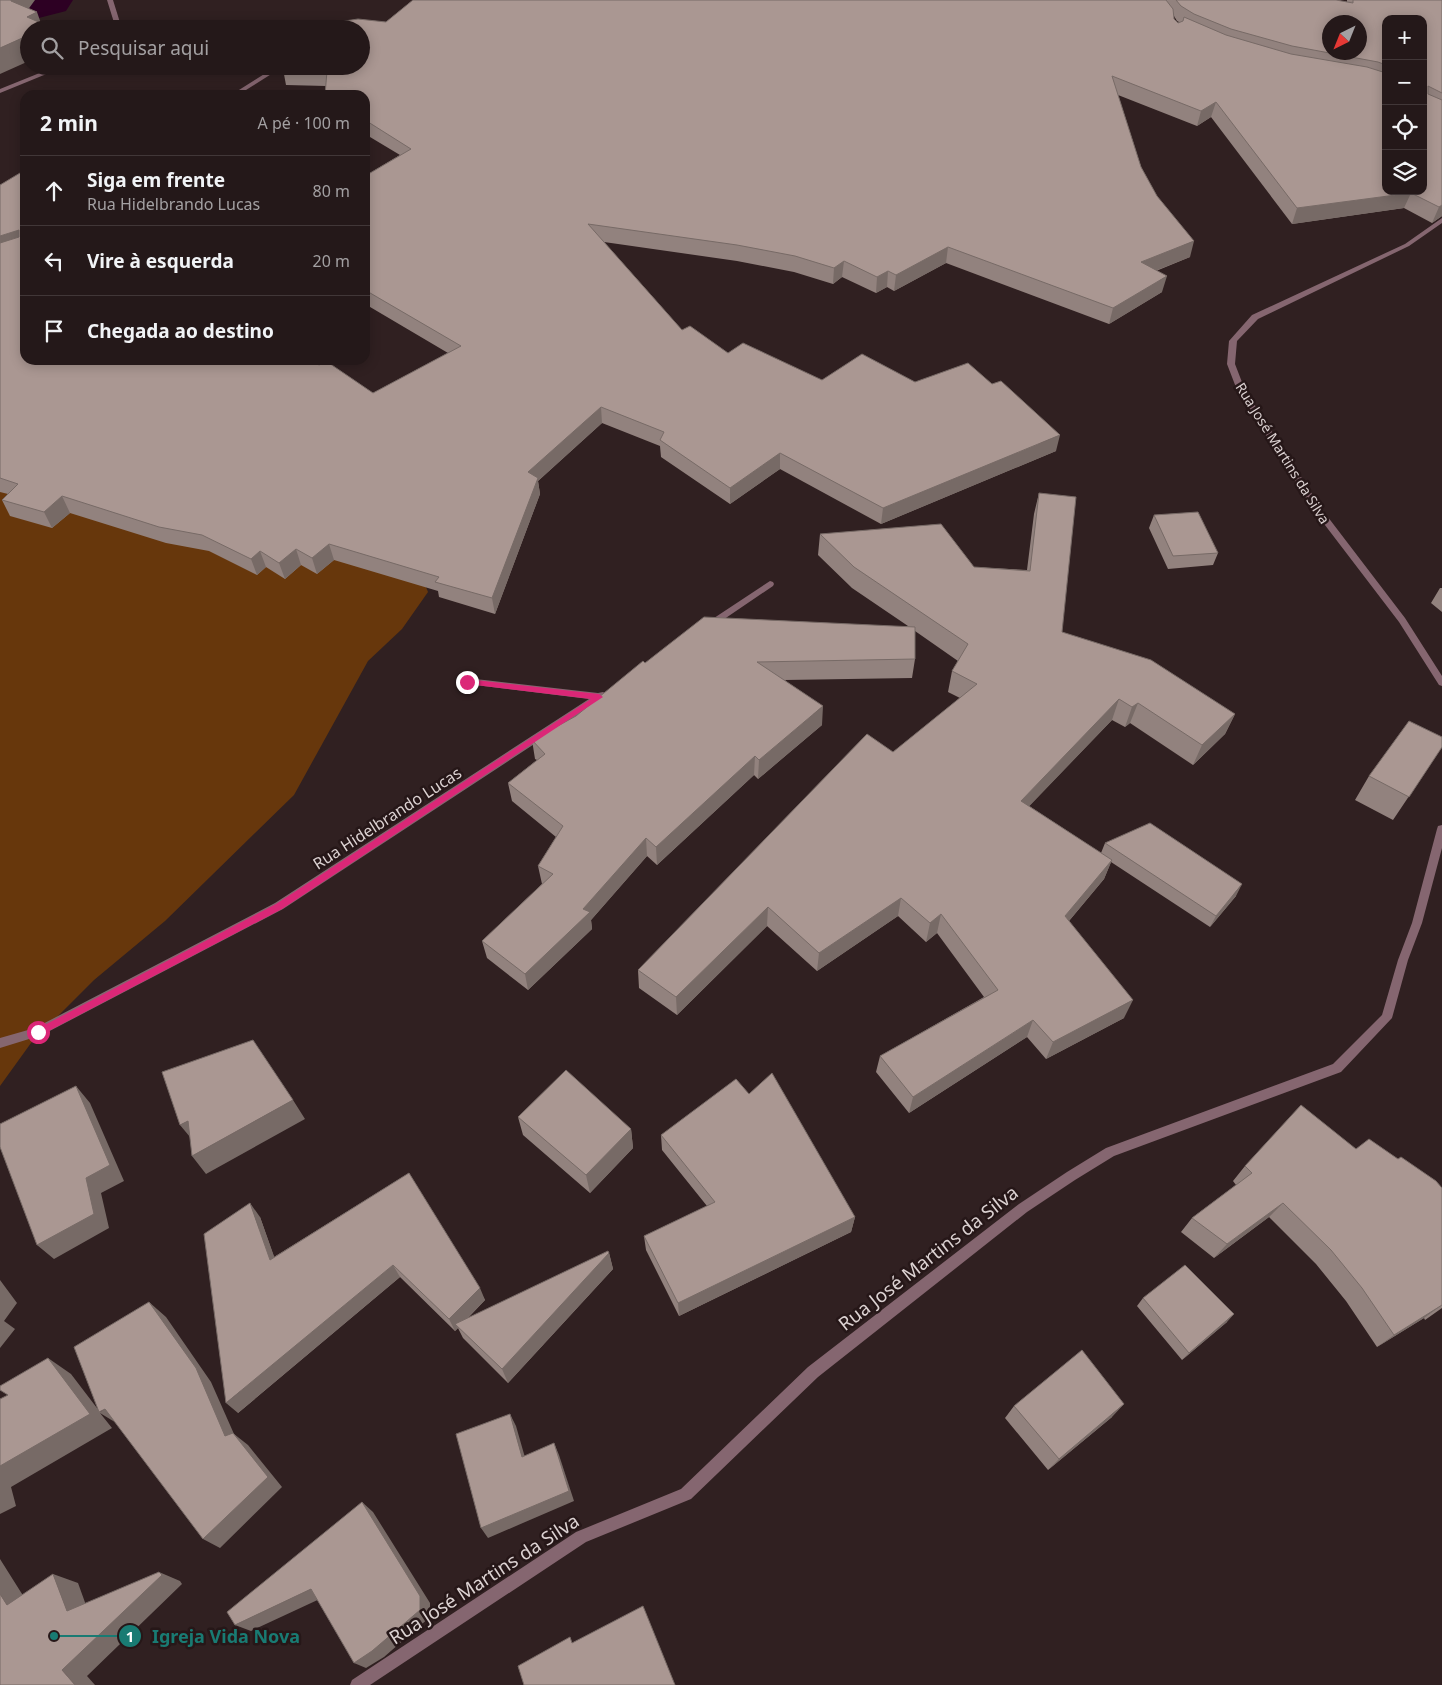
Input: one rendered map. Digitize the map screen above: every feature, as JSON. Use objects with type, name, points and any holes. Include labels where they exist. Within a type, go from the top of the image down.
[{"type":"street","points":[[110,0],[116,20]]},
{"type":"street","points":[[0,92],[41,75]]},
{"type":"street","points":[[242,90],[266,75]]},
{"type":"street","name":"Rua José Martins da Silva","points":[[1442,220],[1407,245],[1255,317],[1232,341],[1231,364],[1241,390],[1318,510],[1402,620],[1442,683]]},
{"type":"street","points":[[704,629],[770,584]]},
{"type":"street","points":[[467,682],[599,697]]},
{"type":"street","name":"Rua Hidelbrando Lucas","points":[[0,1044],[38,1032],[279,906],[615,687]]},
{"type":"street","name":"Rua José Martins da Silva","points":[[357,1685],[582,1537],[686,1494],[813,1372],[1023,1208],[1087,1166],[1110,1152],[1337,1068],[1388,1018],[1403,960],[1417,923],[1442,829]]},
{"type":"shaded area","points":[[0,391],[418,567],[428,592],[402,629],[368,661],[294,795],[165,921],[94,980],[31,1043],[0,1086]]},
{"type":"building","points":[[0,0],[11,0],[37,12],[27,17],[34,20],[20,20],[20,39],[0,48]]},
{"type":"building","points":[[413,0],[1166,0],[1173,9],[1174,19],[1178,23],[1183,21],[1184,17],[1226,35],[1291,54],[1367,67],[1382,72],[1382,195],[1396,195],[1297,208],[1216,102],[1201,111],[1112,76],[1141,167],[1157,196],[1194,241],[1141,262],[1167,276],[1113,308],[948,247],[896,275],[888,271],[877,277],[844,261],[834,268],[795,256],[737,245],[588,224],[682,330],[690,326],[728,353],[743,343],[822,380],[862,354],[915,382],[968,363],[992,384],[1001,381],[1060,435],[883,508],[780,453],[730,488],[660,440],[664,432],[601,407],[528,472],[538,478],[492,598],[435,582],[439,577],[329,544],[312,558],[296,549],[279,563],[260,551],[251,559],[202,535],[159,527],[62,496],[44,512],[2,500],[18,484],[0,478],[0,243],[19,237],[19,230],[0,236],[0,185],[20,173],[20,365],[332,365],[373,393],[461,346],[370,293],[370,173],[411,149],[370,123],[370,90],[325,90],[327,75],[370,75],[370,20],[386,22]]},
{"type":"building","points":[[1176,0],[1336,0],[1353,3],[1353,0],[1442,0],[1442,93],[1428,86],[1428,94],[1442,100],[1442,205],[1439,207],[1415,195],[1427,195],[1427,15],[1382,15],[1382,64],[1367,60],[1367,15],[1322,15],[1322,52],[1292,46],[1231,29],[1194,14],[1181,6]]},
{"type":"building","points":[[1039,493],[1076,497],[1062,632],[1151,660],[1235,714],[1202,745],[1138,703],[1132,707],[1119,699],[1021,801],[1112,860],[1065,916],[1133,1000],[1053,1042],[1033,1020],[913,1097],[880,1056],[998,990],[941,914],[930,923],[901,898],[819,953],[768,907],[676,997],[638,970],[867,734],[893,752],[977,684],[952,671],[968,644],[854,567],[820,534],[941,524],[974,567],[1030,571]]},
{"type":"building","points":[[1198,512],[1218,553],[1173,556],[1154,515]]},
{"type":"building","points":[[704,617],[915,627],[915,659],[757,662],[823,706],[759,760],[755,756],[656,847],[646,838],[583,909],[590,912],[525,974],[482,941],[553,874],[538,866],[563,826],[508,783],[545,754],[532,740],[576,716],[643,661],[645,663]]},
{"type":"building","points":[[1409,721],[1442,737],[1442,747],[1409,797],[1369,776]]},
{"type":"building","points":[[1150,823],[1242,884],[1216,916],[1105,843]]},
{"type":"building","points":[[253,1040],[293,1100],[192,1156],[188,1121],[180,1125],[162,1072]]},
{"type":"building","points":[[566,1070],[631,1129],[586,1175],[518,1117]]},
{"type":"building","points":[[772,1073],[855,1217],[678,1303],[644,1236],[715,1202],[661,1135],[736,1079],[749,1094]]},
{"type":"building","points":[[76,1086],[110,1165],[86,1178],[94,1214],[37,1245],[0,1147],[0,1124]]},
{"type":"building","points":[[1301,1105],[1356,1149],[1369,1139],[1398,1159],[1401,1157],[1436,1181],[1442,1188],[1442,1305],[1394,1335],[1362,1288],[1331,1250],[1283,1203],[1227,1244],[1192,1218],[1252,1173],[1245,1166]]},
{"type":"building","points":[[409,1173],[480,1288],[449,1319],[393,1265],[226,1403],[204,1234],[250,1203],[270,1260]]},
{"type":"building","points":[[608,1251],[609,1253],[502,1369],[455,1324]]},
{"type":"building","points":[[1185,1265],[1234,1314],[1189,1353],[1143,1298]]},
{"type":"building","points":[[149,1302],[196,1368],[225,1436],[233,1433],[268,1477],[203,1539],[105,1409],[99,1412],[74,1347]]},
{"type":"building","points":[[1082,1350],[1124,1404],[1059,1459],[1014,1406]]},
{"type":"building","points":[[48,1358],[90,1414],[0,1466],[0,1399],[8,1395],[0,1390],[0,1386]]},
{"type":"building","points":[[510,1414],[522,1457],[554,1443],[569,1491],[481,1528],[456,1434]]},
{"type":"building","points":[[362,1502],[420,1596],[420,1610],[372,1651],[354,1663],[311,1589],[235,1625],[227,1612]]},
{"type":"building","points":[[159,1572],[162,1575],[62,1670],[75,1685],[0,1685],[0,1594],[7,1605],[53,1574],[67,1611]]},
{"type":"building","points":[[643,1606],[675,1685],[524,1685],[518,1666],[570,1637],[572,1643]]},
{"type":"waterway","points":[[0,13],[48,0]]},
{"type":"place","name":"Igreja Vida Nova","points":[[54,1636]]},
{"type":"route","points":[[38,1032],[279,906],[599,697],[467,682]]}]
